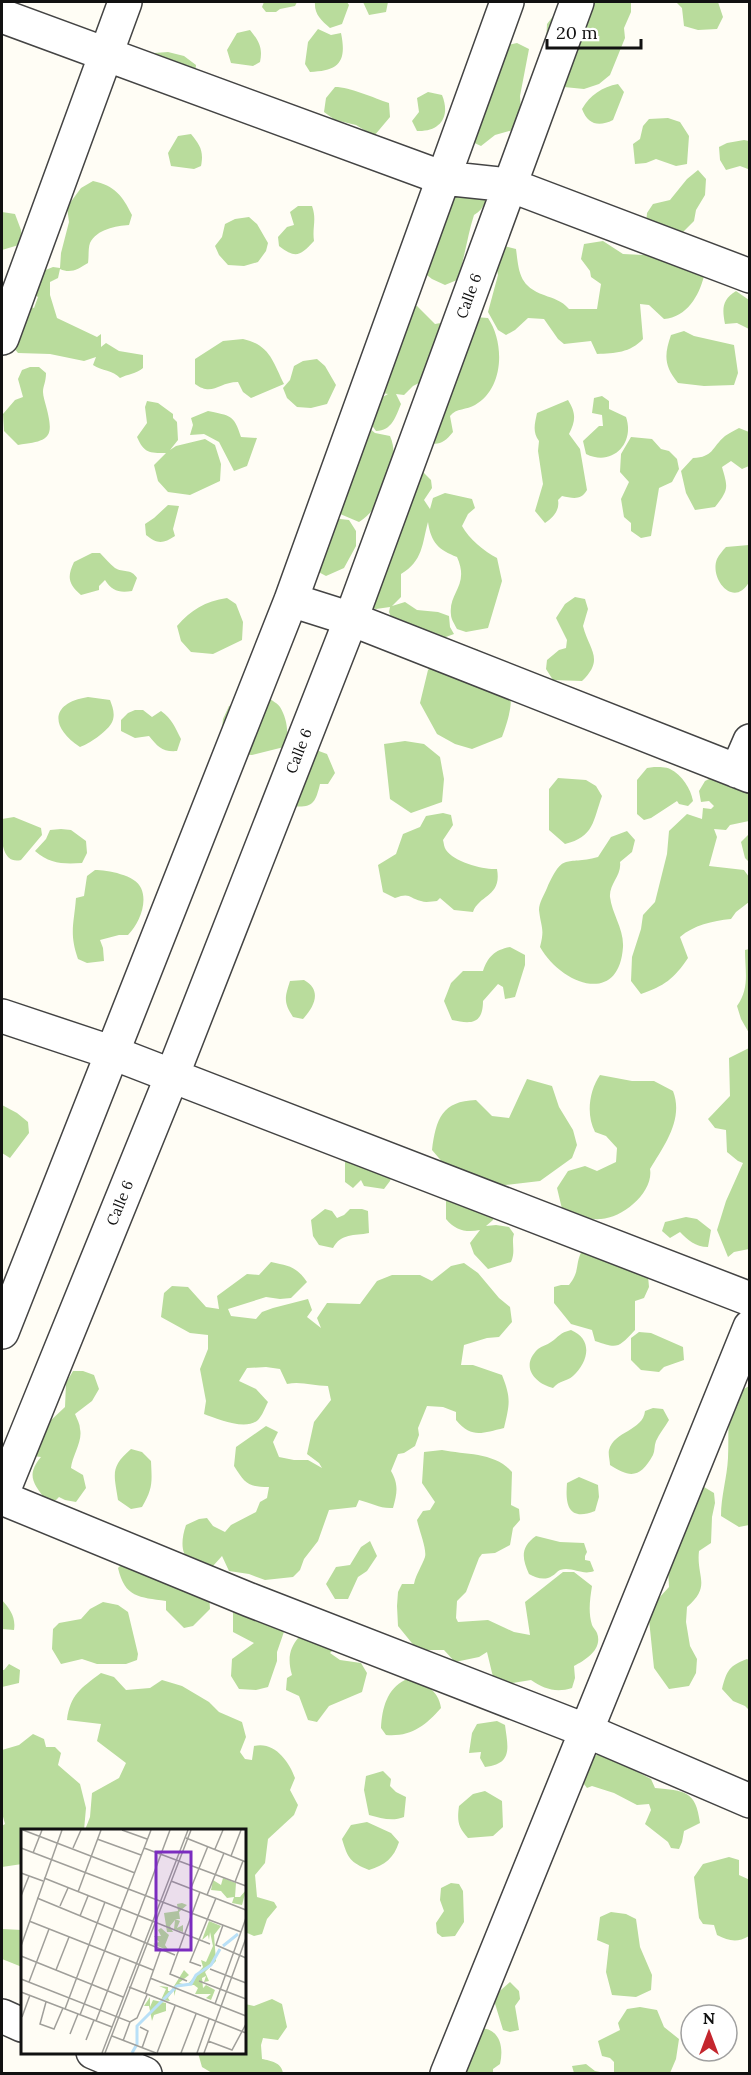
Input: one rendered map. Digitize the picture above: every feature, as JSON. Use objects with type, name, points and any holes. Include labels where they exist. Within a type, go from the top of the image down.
[{"type":"street","points":[[2,338],[125,2]]},
{"type":"street","points":[[2,1332],[291,600],[507,2]]},
{"type":"street","name":"Calle 6","points":[[2,1496],[172,1076],[351,619],[578,2]]},
{"type":"street","points":[[2,16],[443,178],[510,185],[750,276]]},
{"type":"street","points":[[291,600],[351,619],[743,774],[750,741]]},
{"type":"street","points":[[2,1016],[113,1053],[750,1299]]},
{"type":"street","points":[[447,2073],[750,1327]]},
{"type":"street","points":[[2,1496],[250,1600],[587,1731],[750,1801]]},
{"type":"street","points":[[2,2016],[21,2025]]},
{"type":"street","points":[[102,2062],[145,2073]]},
{"type":"green space","points":[[264,2],[297,2],[295,6],[276,12],[266,12],[262,7]]},
{"type":"green space","points":[[315,2],[347,2],[349,5],[342,24],[330,28],[317,13]]},
{"type":"green space","points":[[363,2],[388,2],[386,12],[369,15]]},
{"type":"green space","points":[[593,2],[631,2],[631,12],[624,28],[625,38],[610,75],[599,84],[584,89],[564,87],[545,65],[547,24],[558,10],[590,6]]},
{"type":"green space","points":[[676,2],[718,2],[723,17],[717,29],[698,30],[684,26],[682,8]]},
{"type":"green space","points":[[318,29],[331,35],[341,33],[343,51],[339,63],[334,67],[310,72],[305,64],[308,42]]},
{"type":"green space","points":[[250,30],[259,45],[260,62],[253,66],[231,63],[227,50],[237,33]]},
{"type":"green space","points":[[517,43],[529,49],[520,96],[521,109],[513,130],[495,135],[481,146],[466,139],[504,46]]},
{"type":"green space","points":[[168,52],[184,56],[196,65],[195,76],[149,62],[154,53]]},
{"type":"green space","points":[[618,84],[624,92],[613,120],[599,124],[587,118],[582,109],[585,104],[597,92]]},
{"type":"green space","points":[[335,87],[355,91],[389,103],[390,117],[374,136],[356,125],[335,120],[324,112],[326,98]]},
{"type":"green space","points":[[428,92],[442,95],[444,116],[442,122],[432,129],[417,131],[412,121],[419,112],[417,98]]},
{"type":"green space","points":[[668,118],[680,122],[689,136],[687,164],[676,166],[656,159],[635,164],[633,144],[640,139],[643,126],[649,119]]},
{"type":"green space","points":[[191,134],[201,148],[201,166],[194,169],[171,166],[168,153],[178,136]]},
{"type":"green space","points":[[744,140],[749,141],[749,176],[748,169],[740,166],[726,170],[720,160],[719,147]]},
{"type":"green space","points":[[698,170],[706,179],[705,195],[696,210],[694,221],[680,235],[646,225],[647,213],[653,204],[670,200],[687,179]]},
{"type":"green space","points":[[93,181],[107,186],[121,197],[132,215],[129,225],[113,227],[97,234],[90,243],[88,263],[71,271],[60,269],[58,278],[50,282],[50,295],[57,318],[97,337],[101,334],[101,347],[106,343],[119,351],[143,355],[143,368],[120,378],[114,373],[93,365],[96,357],[84,361],[50,354],[18,353],[9,342],[24,305],[34,308],[38,297],[32,293],[38,273],[53,267],[60,268],[61,253],[69,222],[67,207],[81,188]]},
{"type":"green space","points":[[487,185],[485,202],[474,215],[457,280],[445,285],[432,279],[423,272],[443,193]]},
{"type":"green space","points":[[298,206],[312,206],[314,241],[301,253],[294,254],[279,246],[278,237],[287,227],[294,225],[290,212]]},
{"type":"green space","points":[[2,212],[15,214],[21,230],[22,244],[2,250]]},
{"type":"green space","points":[[249,217],[257,224],[268,243],[266,251],[258,262],[244,266],[228,265],[215,246],[222,237],[225,224],[235,219]]},
{"type":"green space","points":[[603,241],[623,254],[664,256],[704,276],[699,291],[685,310],[664,319],[649,305],[640,304],[643,339],[633,347],[616,353],[597,354],[591,341],[564,344],[544,319],[528,318],[506,335],[498,330],[488,312],[498,275],[494,256],[504,246],[516,249],[522,277],[530,287],[569,309],[597,309],[601,284],[591,277],[590,271],[581,259],[584,244]]},
{"type":"green space","points":[[736,291],[749,300],[749,329],[737,323],[725,324],[724,305]]},
{"type":"green space","points":[[406,305],[417,306],[435,324],[474,317],[488,318],[497,340],[499,365],[492,388],[485,398],[475,405],[452,413],[450,416],[453,432],[444,441],[434,444],[425,442],[423,381],[413,386],[404,395],[396,394],[401,404],[390,426],[376,431],[371,424],[381,398],[388,394],[382,393]]},
{"type":"green space","points":[[684,331],[694,336],[734,345],[738,373],[734,385],[704,386],[678,383],[670,371],[666,354],[671,335]]},
{"type":"green space","points":[[243,339],[265,350],[284,384],[251,398],[243,392],[238,382],[211,389],[201,388],[195,384],[195,359],[223,341]]},
{"type":"green space","points":[[317,359],[325,366],[336,385],[327,404],[311,408],[297,407],[287,398],[283,388],[290,380],[294,366],[303,361]]},
{"type":"green space","points":[[39,367],[46,373],[43,394],[49,417],[49,432],[43,440],[18,445],[4,431],[3,414],[15,400],[23,397],[18,379],[22,370]]},
{"type":"green space","points":[[602,396],[609,401],[609,409],[626,417],[628,427],[624,444],[619,450],[613,455],[596,457],[586,454],[583,441],[599,426],[603,426],[602,415],[592,413],[594,398]]},
{"type":"green space","points":[[568,400],[574,417],[569,434],[580,449],[587,490],[579,497],[562,496],[558,500],[555,513],[545,523],[535,511],[543,484],[535,420],[537,413]]},
{"type":"green space","points":[[147,401],[158,403],[173,414],[177,422],[178,440],[170,450],[176,446],[205,439],[215,445],[221,464],[220,481],[190,495],[168,492],[158,481],[154,465],[166,453],[148,451],[137,437],[147,423],[145,407]]},
{"type":"green space","points":[[208,411],[230,417],[236,424],[241,437],[257,438],[247,466],[234,471],[219,442],[204,434],[190,435],[193,425],[191,418]]},
{"type":"green space","points":[[363,423],[375,433],[390,436],[394,458],[383,495],[368,515],[359,522],[333,511]]},
{"type":"green space","points":[[739,428],[749,432],[749,466],[742,469],[731,461],[722,467],[726,484],[723,496],[715,507],[695,510],[686,493],[681,471],[693,458],[709,454],[725,436]]},
{"type":"green space","points":[[631,437],[652,439],[661,449],[669,451],[677,459],[679,469],[672,482],[659,488],[651,536],[641,538],[631,531],[631,523],[624,517],[621,499],[629,482],[620,472],[621,454]]},
{"type":"green space","points":[[421,470],[431,480],[432,488],[424,500],[430,509],[433,498],[445,493],[472,499],[475,508],[468,514],[462,526],[477,544],[497,558],[502,581],[488,628],[466,632],[457,629],[451,617],[451,607],[460,582],[460,567],[457,557],[445,552],[437,545],[431,535],[428,522],[418,558],[401,574],[401,597],[392,606],[405,602],[417,610],[438,612],[449,616],[450,627],[454,634],[443,638],[432,632],[425,634],[408,627],[403,620],[393,622],[389,612],[390,607],[376,609],[368,607]]},
{"type":"green space","points":[[168,505],[179,506],[173,529],[175,536],[163,542],[153,540],[146,535],[145,524]]},
{"type":"green space","points":[[331,518],[349,520],[356,531],[356,546],[344,568],[326,576],[311,568]]},
{"type":"green space","points":[[749,545],[749,582],[743,590],[737,593],[730,592],[724,588],[717,575],[715,567],[717,559],[726,547]]},
{"type":"green space","points":[[92,553],[100,553],[115,568],[135,575],[137,578],[132,591],[116,590],[110,587],[105,580],[99,586],[99,590],[81,595],[71,584],[72,567],[74,562]]},
{"type":"green space","points":[[575,597],[585,599],[588,609],[583,626],[593,654],[593,666],[582,681],[553,680],[546,669],[547,660],[559,650],[566,648],[567,640],[556,618],[565,604]]},
{"type":"green space","points":[[227,598],[236,604],[243,622],[242,640],[213,654],[191,652],[181,641],[177,626],[199,607]]},
{"type":"green space","points":[[450,647],[477,649],[504,679],[511,697],[502,737],[472,749],[455,744],[437,734],[420,703],[428,670]]},
{"type":"green space","points":[[88,697],[110,700],[113,718],[109,727],[80,747],[63,732],[58,717],[66,705]]},
{"type":"green space","points":[[268,698],[279,706],[284,716],[287,732],[284,747],[252,755],[235,754],[220,744],[223,719],[229,706],[248,699]]},
{"type":"green space","points":[[135,710],[143,710],[152,717],[161,711],[168,717],[181,739],[177,751],[161,748],[149,736],[135,738],[121,731],[121,720]]},
{"type":"green space","points":[[405,741],[424,744],[440,757],[444,779],[442,802],[411,813],[390,799],[384,744]]},
{"type":"green space","points":[[316,750],[327,754],[335,773],[328,784],[320,784],[311,804],[290,806]]},
{"type":"green space","points":[[647,768],[668,768],[678,775],[688,787],[693,801],[688,806],[679,804],[677,801],[644,820],[637,814],[637,780]]},
{"type":"green space","points":[[558,778],[586,780],[596,786],[602,796],[591,827],[582,837],[565,844],[549,830],[549,789]]},
{"type":"green space","points":[[711,778],[725,778],[749,785],[749,821],[730,825],[726,830],[714,829],[717,837],[709,866],[744,870],[749,877],[749,902],[731,919],[704,924],[680,937],[688,958],[668,981],[641,994],[631,981],[632,957],[643,915],[655,902],[667,854],[669,831],[687,814],[702,819],[703,808],[711,809],[714,806],[709,801],[701,802],[699,791],[705,781]]},
{"type":"green space","points":[[443,813],[451,815],[453,825],[443,840],[445,849],[456,858],[470,864],[497,869],[496,885],[473,912],[454,910],[440,898],[437,901],[425,902],[407,896],[395,898],[383,892],[378,865],[396,854],[403,834],[420,827],[426,816]]},
{"type":"green space","points":[[14,817],[41,828],[42,835],[21,860],[9,858],[3,847],[2,819]]},
{"type":"green space","points":[[50,830],[71,830],[86,841],[87,853],[82,863],[57,862],[35,851],[46,839]]},
{"type":"green space","points":[[627,831],[635,840],[632,852],[620,862],[619,871],[610,892],[611,903],[623,940],[619,966],[611,978],[601,983],[588,983],[574,979],[549,960],[540,947],[542,932],[539,910],[543,896],[562,864],[598,857],[611,837]]},
{"type":"green space","points":[[749,834],[749,862],[745,858],[741,842]]},
{"type":"green space","points":[[95,870],[114,872],[138,883],[143,894],[143,907],[136,925],[128,935],[100,940],[104,961],[87,963],[78,959],[73,922],[76,898],[84,896],[87,876]]},
{"type":"green space","points":[[510,947],[525,955],[525,965],[515,997],[505,999],[503,987],[498,984],[483,1001],[481,1015],[478,1019],[470,1022],[452,1020],[444,1001],[451,983],[463,971],[483,971],[492,955]]},
{"type":"green space","points":[[750,949],[749,1033],[737,1006],[745,986],[745,950]]},
{"type":"green space","points":[[304,980],[313,988],[315,998],[311,1009],[303,1019],[293,1017],[286,999],[290,981]]},
{"type":"green space","points":[[749,1048],[749,1249],[734,1252],[728,1257],[717,1230],[726,1201],[743,1163],[727,1152],[726,1130],[715,1128],[708,1119],[730,1096],[729,1058]]},
{"type":"green space","points":[[600,1075],[632,1081],[654,1081],[673,1091],[676,1112],[671,1132],[650,1169],[650,1178],[642,1195],[618,1214],[610,1218],[596,1219],[563,1213],[557,1188],[568,1171],[585,1166],[597,1171],[616,1162],[617,1148],[606,1136],[595,1132],[590,1118],[591,1096]]},
{"type":"green space","points":[[527,1079],[552,1086],[559,1107],[573,1130],[577,1145],[572,1158],[540,1181],[505,1185],[456,1178],[432,1150],[436,1129],[443,1114],[455,1104],[476,1100],[492,1116],[509,1118]]},
{"type":"green space","points":[[2,1105],[28,1122],[29,1133],[10,1158],[2,1153]]},
{"type":"green space","points":[[345,1155],[394,1169],[390,1181],[384,1189],[364,1186],[361,1180],[353,1188],[345,1182]]},
{"type":"green space","points":[[446,1191],[497,1209],[493,1220],[486,1226],[509,1227],[514,1234],[511,1262],[488,1269],[474,1254],[470,1243],[480,1230],[461,1230],[446,1219]]},
{"type":"green space","points":[[325,1209],[332,1211],[337,1218],[350,1209],[368,1211],[369,1233],[344,1237],[333,1248],[319,1245],[313,1236],[311,1220]]},
{"type":"green space","points":[[686,1217],[697,1219],[711,1230],[708,1247],[696,1244],[680,1232],[670,1238],[662,1231],[665,1222]]},
{"type":"green space","points":[[583,1249],[627,1270],[628,1268],[648,1276],[649,1287],[644,1298],[635,1301],[635,1330],[621,1344],[613,1346],[595,1341],[592,1330],[571,1324],[554,1303],[554,1287],[569,1285],[575,1275]]},
{"type":"green space","points":[[271,1262],[292,1268],[307,1282],[291,1298],[266,1297],[228,1309],[231,1316],[256,1319],[262,1312],[308,1299],[312,1310],[307,1317],[321,1328],[317,1318],[327,1303],[360,1304],[377,1281],[392,1275],[420,1275],[432,1281],[451,1266],[464,1263],[478,1273],[499,1298],[510,1307],[512,1322],[499,1337],[464,1345],[461,1365],[473,1365],[502,1375],[509,1401],[504,1428],[483,1433],[472,1432],[456,1420],[456,1412],[443,1407],[427,1406],[418,1428],[419,1435],[415,1446],[398,1454],[391,1471],[397,1489],[393,1508],[380,1507],[359,1500],[356,1507],[329,1510],[318,1541],[304,1559],[300,1570],[293,1577],[265,1580],[249,1574],[229,1571],[222,1556],[213,1566],[203,1566],[190,1561],[183,1550],[182,1543],[186,1525],[207,1518],[213,1526],[225,1532],[231,1525],[256,1512],[260,1502],[267,1498],[269,1487],[251,1485],[241,1476],[234,1466],[236,1447],[266,1426],[278,1432],[273,1442],[279,1457],[308,1460],[322,1468],[307,1454],[314,1422],[331,1400],[328,1386],[287,1384],[280,1369],[247,1368],[239,1381],[256,1389],[268,1402],[258,1420],[253,1423],[239,1424],[204,1414],[206,1401],[200,1369],[208,1349],[208,1335],[190,1333],[161,1317],[164,1293],[172,1286],[188,1287],[206,1307],[219,1309],[217,1296],[247,1274],[259,1275]]},
{"type":"green space","points":[[571,1330],[583,1339],[586,1345],[585,1358],[570,1378],[553,1388],[546,1386],[532,1373],[530,1362],[533,1355],[540,1348]]},
{"type":"green space","points":[[639,1332],[651,1333],[683,1347],[684,1360],[664,1367],[659,1372],[641,1370],[631,1360],[631,1338]]},
{"type":"green space","points":[[73,1371],[83,1371],[94,1375],[99,1389],[92,1401],[75,1414],[81,1434],[71,1468],[83,1475],[86,1488],[76,1502],[59,1497],[56,1500],[46,1500],[33,1479],[36,1463],[41,1457],[33,1456],[48,1423],[65,1407],[66,1383]]},
{"type":"green space","points":[[749,1386],[749,1525],[739,1527],[721,1516],[721,1509],[727,1465],[730,1404],[732,1396]]},
{"type":"green space","points":[[653,1408],[663,1409],[669,1420],[657,1438],[654,1453],[649,1462],[635,1474],[624,1472],[610,1465],[609,1452],[612,1444],[639,1423],[645,1411]]},
{"type":"green space","points":[[131,1449],[142,1452],[151,1461],[152,1475],[150,1490],[142,1507],[131,1509],[118,1500],[115,1472],[124,1455]]},
{"type":"green space","points":[[442,1450],[480,1455],[505,1466],[512,1472],[511,1505],[519,1509],[520,1520],[513,1528],[510,1545],[495,1553],[482,1554],[479,1558],[466,1592],[457,1601],[456,1618],[458,1622],[488,1620],[514,1632],[530,1635],[525,1602],[563,1572],[574,1572],[592,1586],[590,1615],[592,1625],[597,1632],[598,1644],[584,1661],[574,1666],[575,1678],[572,1688],[550,1689],[531,1680],[506,1684],[493,1677],[487,1652],[479,1657],[455,1662],[444,1650],[427,1650],[420,1653],[398,1626],[398,1592],[402,1584],[414,1584],[425,1557],[417,1520],[423,1511],[430,1510],[435,1502],[422,1483],[424,1452]]},
{"type":"green space","points":[[579,1477],[598,1485],[599,1497],[595,1511],[586,1514],[574,1513],[568,1505],[567,1483]]},
{"type":"green space","points":[[704,1487],[714,1493],[711,1543],[699,1551],[701,1587],[695,1600],[687,1607],[686,1622],[690,1646],[697,1659],[696,1673],[689,1686],[669,1689],[654,1668],[648,1610],[669,1587],[668,1567],[684,1537],[680,1498],[693,1489]]},
{"type":"green space","points":[[536,1536],[560,1542],[584,1543],[587,1552],[585,1560],[590,1561],[594,1571],[564,1569],[543,1579],[529,1574],[524,1553],[527,1544]]},
{"type":"green space","points":[[370,1541],[377,1556],[367,1571],[358,1577],[348,1599],[335,1599],[326,1584],[336,1567],[350,1565],[361,1547]]},
{"type":"green space","points":[[126,1560],[209,1594],[210,1609],[193,1626],[184,1628],[166,1610],[166,1601],[141,1597],[129,1591],[118,1568]]},
{"type":"green space","points":[[2,1600],[12,1614],[14,1630],[2,1629]]},
{"type":"green space","points":[[103,1602],[118,1605],[128,1612],[138,1654],[137,1660],[126,1664],[97,1664],[82,1659],[61,1664],[52,1649],[53,1629],[59,1623],[81,1619],[90,1609]]},
{"type":"green space","points":[[237,1604],[286,1626],[268,1687],[256,1690],[239,1689],[231,1676],[232,1659],[254,1643],[233,1632],[233,1613]]},
{"type":"green space","points":[[319,1616],[340,1643],[330,1653],[340,1660],[361,1663],[367,1673],[362,1692],[329,1706],[317,1722],[308,1720],[299,1696],[286,1690],[287,1678],[292,1675],[290,1656],[292,1648]]},
{"type":"green space","points":[[747,1659],[750,1661],[749,1710],[733,1701],[722,1689],[725,1677],[730,1670]]},
{"type":"green space","points":[[9,1664],[20,1670],[19,1683],[2,1687],[2,1670]]},
{"type":"green space","points":[[101,1673],[114,1677],[126,1690],[150,1688],[162,1680],[182,1686],[209,1702],[219,1712],[242,1722],[246,1737],[240,1752],[245,1759],[252,1760],[254,1746],[261,1745],[274,1749],[285,1759],[295,1778],[290,1790],[298,1805],[294,1815],[268,1839],[265,1863],[255,1875],[257,1897],[274,1902],[277,1907],[267,1919],[262,1934],[254,1936],[246,1932],[246,1829],[85,1829],[90,1817],[92,1793],[119,1778],[126,1763],[97,1741],[101,1724],[67,1720],[74,1698]]},
{"type":"green space","points":[[405,1680],[429,1687],[437,1696],[441,1708],[417,1729],[403,1734],[386,1735],[381,1728],[384,1706],[394,1688]]},
{"type":"green space","points":[[497,1721],[505,1725],[507,1754],[500,1762],[485,1767],[480,1758],[481,1752],[469,1753],[472,1733],[477,1724]]},
{"type":"green space","points":[[33,1734],[44,1739],[46,1747],[55,1747],[61,1753],[58,1765],[80,1784],[86,1808],[84,1829],[21,1829],[21,1864],[2,1867],[2,1826],[5,1824],[2,1813],[2,1750],[19,1745]]},
{"type":"green space","points":[[600,1752],[627,1759],[630,1768],[651,1779],[655,1788],[674,1790],[692,1798],[700,1823],[684,1831],[679,1849],[671,1848],[668,1842],[645,1824],[651,1810],[649,1804],[637,1805],[614,1793],[592,1786],[587,1788],[580,1779],[581,1768]]},
{"type":"green space","points":[[383,1771],[391,1779],[390,1786],[406,1797],[404,1817],[391,1819],[369,1815],[364,1790],[366,1776]]},
{"type":"green space","points":[[485,1791],[502,1801],[503,1827],[493,1836],[468,1838],[459,1823],[459,1806],[473,1794]]},
{"type":"green space","points":[[367,1822],[391,1833],[399,1842],[388,1860],[369,1870],[351,1859],[342,1839],[351,1825]]},
{"type":"green space","points":[[729,1857],[739,1860],[739,1875],[750,1880],[749,1936],[737,1940],[729,1940],[717,1935],[714,1925],[703,1924],[699,1918],[694,1877],[703,1864]]},
{"type":"green space","points":[[451,1883],[459,1884],[463,1891],[464,1922],[455,1936],[442,1937],[437,1933],[436,1923],[444,1911],[440,1900],[441,1888]]},
{"type":"green space","points":[[611,1912],[626,1914],[636,1919],[640,1947],[652,1975],[651,1990],[636,1997],[612,1995],[606,1972],[609,1945],[597,1940],[600,1917]]},
{"type":"green space","points":[[2,1929],[21,1930],[21,1967],[2,1959]]},
{"type":"green space","points":[[510,1982],[519,1991],[520,1999],[515,2006],[519,2030],[510,2032],[503,2030],[493,1997]]},
{"type":"green space","points":[[272,1999],[282,2004],[287,2027],[278,2040],[263,2038],[261,2045],[262,2059],[278,2064],[283,2073],[212,2073],[202,2067],[198,2054],[246,2054],[246,2004],[254,2006]]},
{"type":"green space","points":[[640,2007],[657,2010],[664,2027],[679,2039],[676,2059],[670,2073],[614,2073],[614,2062],[602,2056],[598,2041],[620,2030],[618,2023],[627,2009]]},
{"type":"green space","points":[[479,2028],[492,2031],[499,2040],[500,2064],[493,2069],[493,2073],[458,2074]]},
{"type":"green space","points":[[586,2064],[595,2071],[605,2073],[574,2073],[572,2066]]}]
